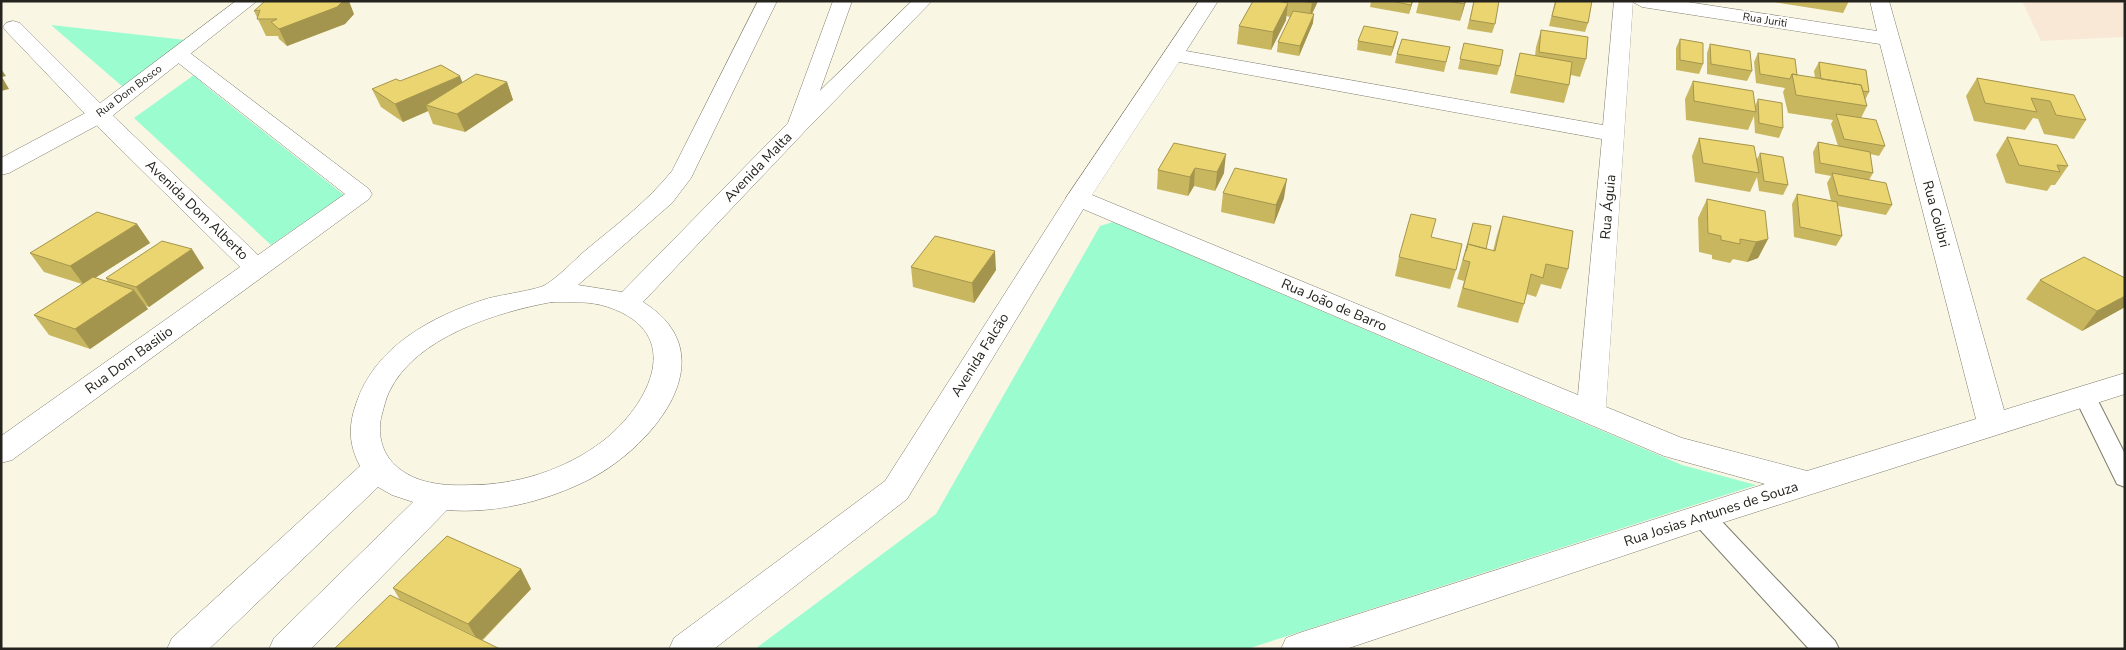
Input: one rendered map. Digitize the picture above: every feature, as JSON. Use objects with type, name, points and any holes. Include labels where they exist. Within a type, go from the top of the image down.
[{"type":"street","name":"Rua Dom Bosco","points":[[1,168],[100,115],[248,1]]},
{"type":"street","points":[[552,293],[664,198],[683,173],[768,1]]},
{"type":"street","name":"Avenida Malta","points":[[626,304],[798,125],[843,1]]},
{"type":"street","points":[[798,125],[924,1]]},
{"type":"street","name":"Avenida Falcão","points":[[687,649],[896,490],[1078,198],[1175,55],[1209,1]]},
{"type":"street","name":"Rua Águia","points":[[1591,413],[1624,1]]},
{"type":"street","name":"Rua Juriti","points":[[1642,1],[1889,40]]},
{"type":"street","name":"Rua Colibri","points":[[1879,1],[1993,426]]},
{"type":"street","name":"Avenida Dom Alberto","points":[[13,27],[257,269],[360,194],[179,54]]},
{"type":"street","points":[[1175,55],[1614,134]]},
{"type":"street","name":"Rua João de Barro","points":[[1078,198],[1675,448],[1808,483]]},
{"type":"street","name":"Rua Dom Basilio","points":[[1,452],[257,269]]},
{"type":"street","points":[[552,293],[579,293],[604,297],[626,304],[646,315],[659,330],[667,347],[669,367],[664,389],[651,411],[632,433],[600,458],[577,472],[543,485],[508,495],[472,498],[439,497],[394,481],[378,468],[367,450],[364,430],[367,408],[392,366],[421,341],[465,316],[493,304],[552,293]]},
{"type":"street","name":"Rua Josias Antunes de Souza","points":[[1299,649],[1702,516],[2125,383]]},
{"type":"street","points":[[185,649],[378,468]]},
{"type":"street","points":[[287,649],[439,497]]},
{"type":"lane","points":[[2085,396],[2125,478]]},
{"type":"lane","points":[[1702,516],[1826,649]]},
{"type":"shaded area","points":[[2022,1],[2125,1],[2125,37],[2041,41]]},
{"type":"green space","points":[[51,25],[186,40],[123,87]]},
{"type":"green space","points":[[194,75],[344,195],[271,245],[134,118]]},
{"type":"green space","points":[[1113,222],[1682,465],[1756,485],[1247,649],[755,649],[936,514],[1100,226]]},
{"type":"building","points":[[265,1],[343,1],[337,7],[279,29],[271,22],[277,19],[257,19],[260,10],[254,11]]},
{"type":"building","points":[[1253,1],[1288,3],[1273,32],[1239,26]]},
{"type":"building","points":[[1391,1],[1412,1],[1411,5]]},
{"type":"building","points":[[1448,1],[1465,1],[1464,4]]},
{"type":"building","points":[[1474,1],[1499,1],[1495,24],[1470,20]]},
{"type":"building","points":[[1556,1],[1592,1],[1588,23],[1552,16]]},
{"type":"building","points":[[1293,11],[1314,14],[1300,46],[1278,42]]},
{"type":"building","points":[[1364,26],[1398,32],[1393,47],[1358,41]]},
{"type":"building","points":[[1541,30],[1588,37],[1586,59],[1539,52]]},
{"type":"building","points":[[1402,39],[1450,47],[1446,62],[1397,54]]},
{"type":"building","points":[[1680,39],[1703,43],[1703,64],[1680,60]]},
{"type":"building","points":[[1464,43],[1503,50],[1500,66],[1460,59]]},
{"type":"building","points":[[1710,44],[1750,51],[1752,71],[1711,64]]},
{"type":"building","points":[[1520,53],[1572,62],[1569,85],[1515,75]]},
{"type":"building","points":[[1758,53],[1795,59],[1797,75],[1792,74],[1790,79],[1760,74]]},
{"type":"building","points":[[1819,62],[1866,70],[1869,92],[1863,91],[1861,85],[1821,79]]},
{"type":"building","points":[[441,65],[460,76],[395,104],[372,89],[396,79],[400,81]]},
{"type":"building","points":[[476,74],[507,82],[457,114],[426,105]]},
{"type":"building","points":[[1792,74],[1861,85],[1867,106],[1796,95]]},
{"type":"building","points":[[1977,78],[2074,95],[2086,120],[2056,115],[2050,101],[2031,98],[2037,112],[1985,103]]},
{"type":"building","points":[[1693,81],[1753,91],[1756,112],[1694,101]]},
{"type":"building","points":[[1758,99],[1782,103],[1783,128],[1759,123]]},
{"type":"building","points":[[1836,114],[1876,120],[1885,146],[1844,139]]},
{"type":"building","points":[[2007,137],[2057,145],[2068,166],[2057,165],[2060,172],[2019,165]]},
{"type":"building","points":[[1699,138],[1754,146],[1759,173],[1703,163]]},
{"type":"building","points":[[1818,142],[1870,152],[1873,173],[1820,163]]},
{"type":"building","points":[[1174,143],[1226,154],[1217,172],[1195,168],[1190,177],[1158,170]]},
{"type":"building","points":[[1760,153],[1783,157],[1788,185],[1764,181]]},
{"type":"building","points":[[1235,168],[1287,179],[1276,205],[1223,193]]},
{"type":"building","points":[[1832,173],[1886,183],[1892,205],[1838,195]]},
{"type":"building","points":[[1797,194],[1837,202],[1842,236],[1800,227]]},
{"type":"building","points":[[1707,199],[1765,211],[1768,239],[1756,242],[1740,239],[1740,244],[1721,240],[1721,236],[1708,233]]},
{"type":"building","points":[[97,212],[137,224],[70,266],[30,253]]},
{"type":"building","points":[[1411,214],[1436,219],[1431,237],[1462,244],[1456,270],[1399,257]]},
{"type":"building","points":[[1503,216],[1573,231],[1568,269],[1546,264],[1543,278],[1531,274],[1524,304],[1463,288],[1470,262],[1463,260],[1468,244],[1495,251]]},
{"type":"building","points":[[1473,223],[1491,226],[1486,249],[1468,244],[1466,251]]},
{"type":"building","points":[[935,236],[995,251],[972,283],[911,267]]},
{"type":"building","points":[[162,241],[192,249],[136,287],[106,278]]},
{"type":"building","points":[[2084,257],[2125,278],[2125,296],[2097,311],[2040,280]]},
{"type":"building","points":[[93,277],[134,290],[75,329],[34,315]]},
{"type":"building","points":[[447,536],[521,569],[468,624],[393,588]]},
{"type":"building","points":[[390,595],[500,649],[334,649]]}]
